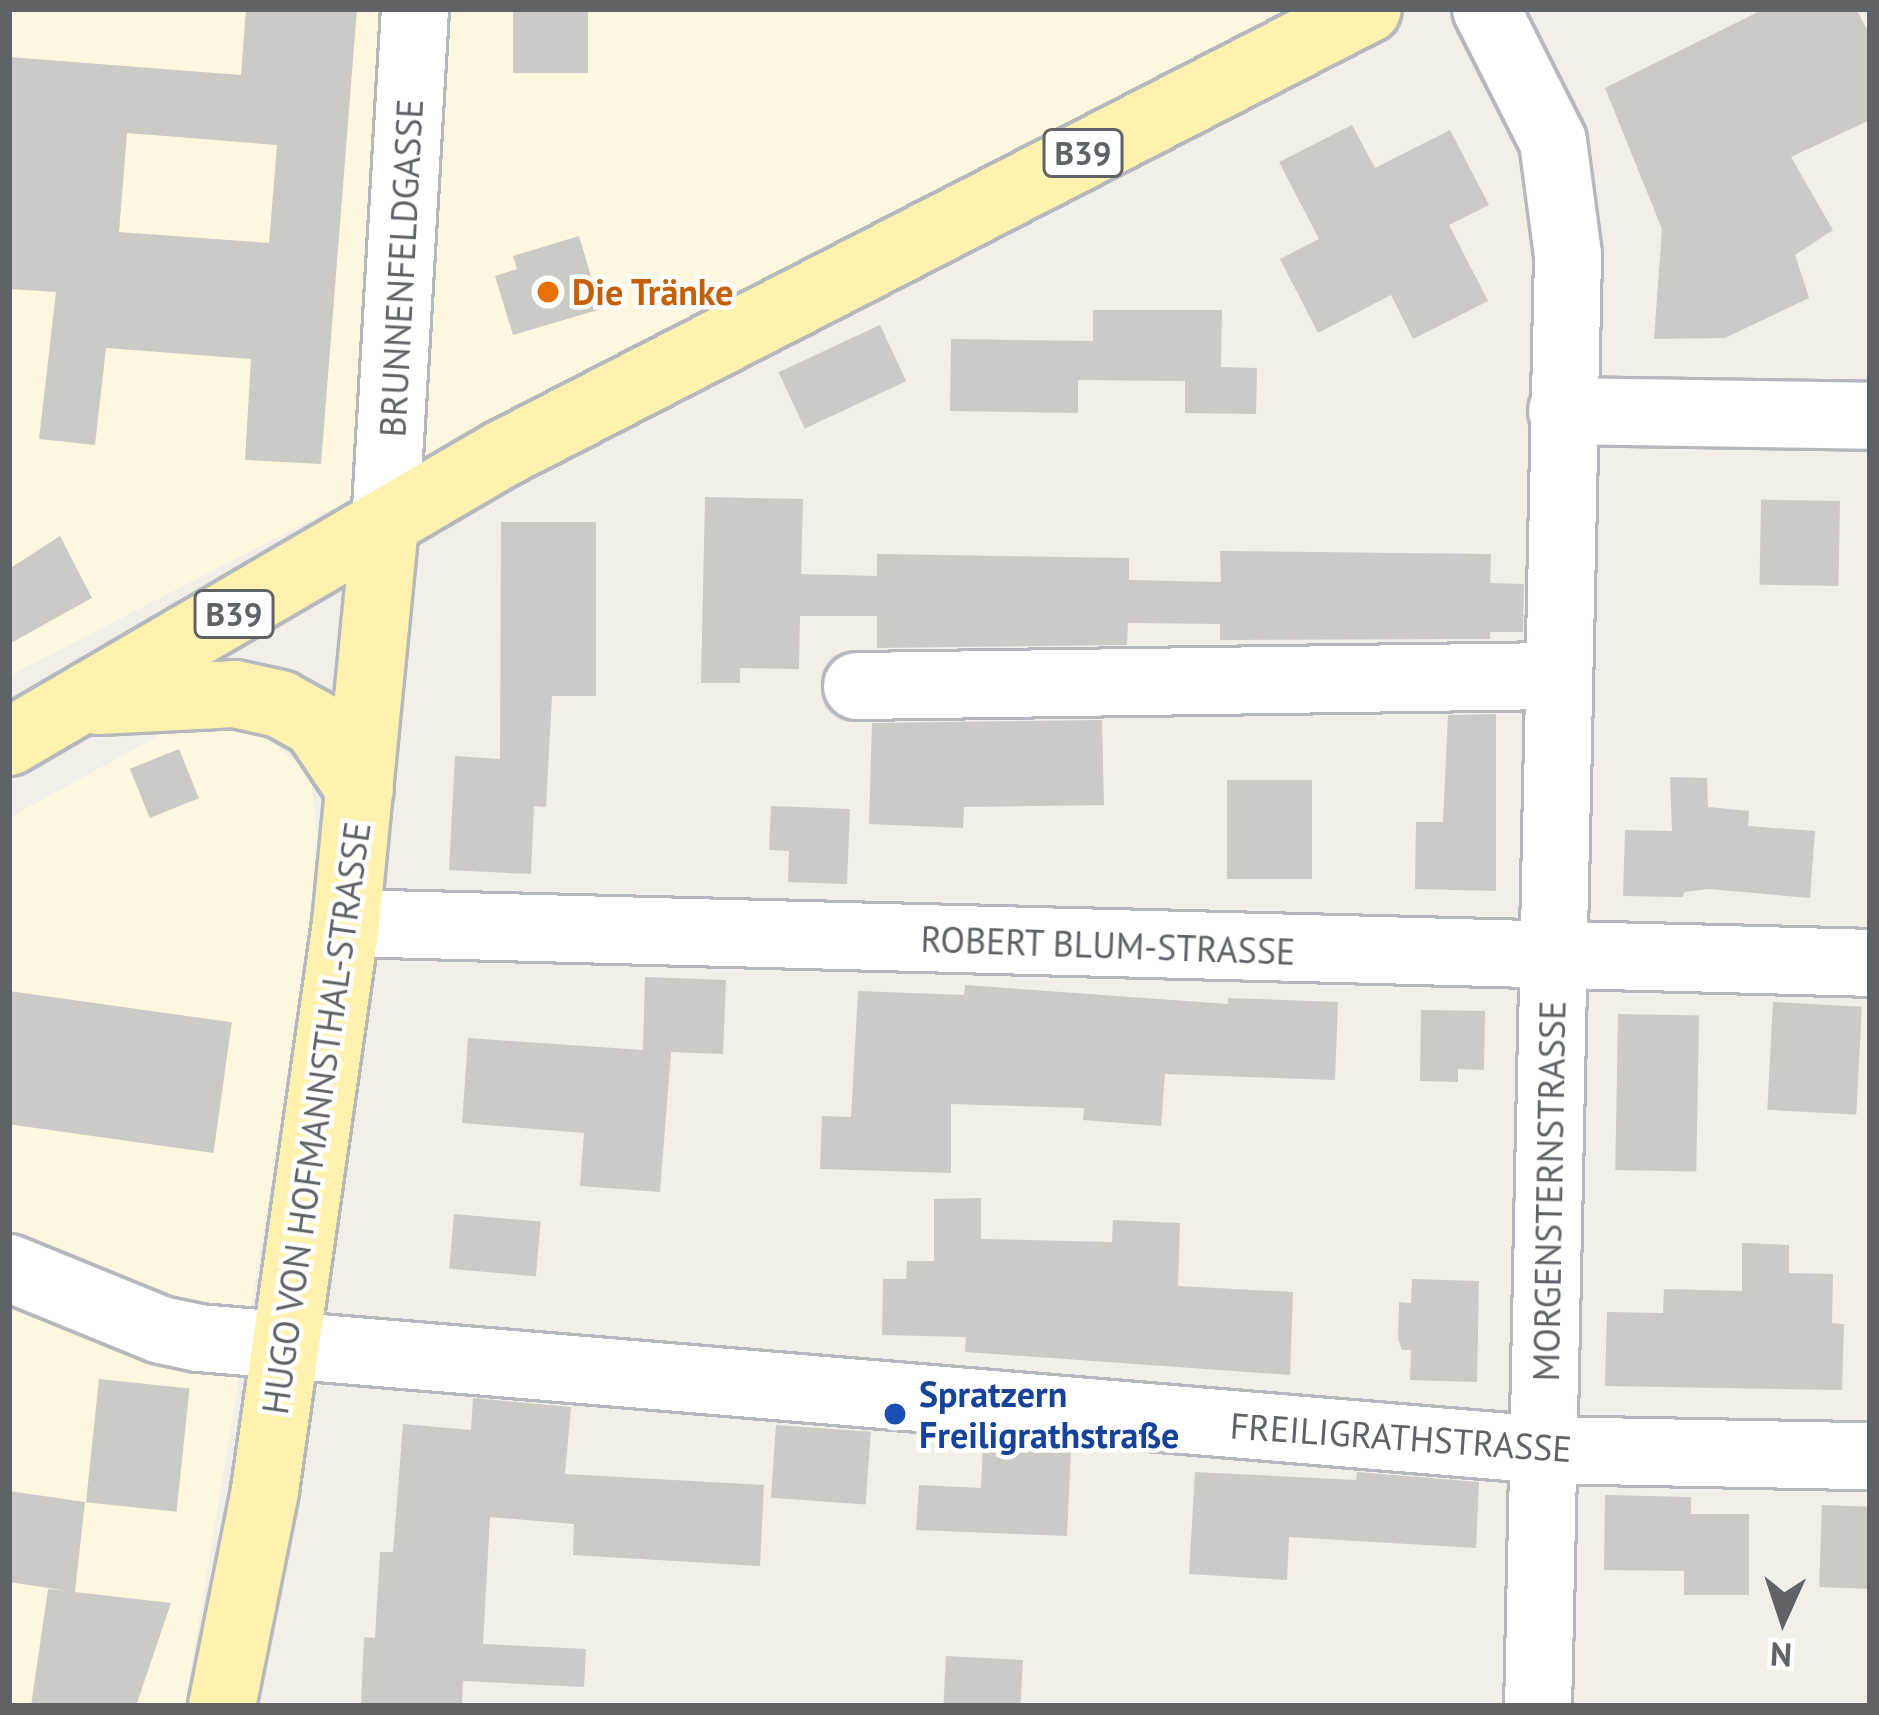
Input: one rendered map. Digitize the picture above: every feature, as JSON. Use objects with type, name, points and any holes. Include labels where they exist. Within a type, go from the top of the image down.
[{"type":"main road","name":"B39","points":[[9,742],[504,453],[1368,9]]},
{"type":"main road","name":"HUGO VON HOFMANNSTHAL-STRASSE","points":[[222,1706],[287,1343],[346,923],[370,635],[385,526]]},
{"type":"main road","points":[[83,702],[174,693],[235,694],[280,704],[316,724],[360,790]]},
{"type":"street","name":"BRUNNENFELDGASSE","points":[[385,526],[415,9]]},
{"type":"street","name":"MORGENSTERNSTRASSE","points":[[1486,9],[1553,141],[1568,255],[1538,1706]]},
{"type":"street","points":[[1562,411],[1870,416]]},
{"type":"street","points":[[857,686],[1559,676]]},
{"type":"street","name":"ROBERT BLUM-STRASSE","points":[[346,923],[1870,963]]},
{"type":"street","name":"FREILIGRATHSTRASSE","points":[[9,1268],[160,1330],[287,1343],[1543,1450],[1870,1456]]},
{"type":"shaded area","points":[[9,9],[1299,9],[9,676]]},
{"type":"shaded area","points":[[171,729],[257,730],[311,774],[321,882],[185,1706],[9,1706],[9,818]]},
{"type":"building","points":[[246,9],[357,9],[321,464],[245,460],[251,359],[106,348],[95,445],[39,439],[56,292],[9,289],[9,57],[241,75]],"holes":[[[127,133],[277,145],[269,243],[119,232]]]},
{"type":"building","points":[[513,9],[588,9],[588,73],[513,73]]},
{"type":"building","points":[[1764,9],[1856,9],[1870,35],[1870,120],[1791,157],[1833,230],[1795,255],[1809,298],[1725,338],[1654,339],[1662,229],[1605,88]]},
{"type":"building","points":[[1352,125],[1375,168],[1450,130],[1489,205],[1449,225],[1488,301],[1413,339],[1391,295],[1318,333],[1280,259],[1319,239],[1279,162]]},
{"type":"building","name":"Die Tränke","points":[[579,236],[601,309],[513,335],[495,276],[517,269],[513,256]]},
{"type":"building","points":[[1093,310],[1222,310],[1221,367],[1257,368],[1256,414],[1185,413],[1185,381],[1078,380],[1078,413],[950,411],[951,339],[1093,341]]},
{"type":"building","points":[[880,325],[906,381],[805,429],[778,372]]},
{"type":"building","points":[[705,497],[803,499],[801,574],[877,576],[877,554],[1129,558],[1129,580],[1221,582],[1220,551],[1491,554],[1490,583],[1524,584],[1523,632],[1490,632],[1490,639],[1220,640],[1220,624],[1128,623],[1127,645],[877,648],[877,616],[800,616],[799,669],[740,668],[740,683],[701,683]]},
{"type":"building","points":[[1761,500],[1840,501],[1839,586],[1760,585]]},
{"type":"building","points":[[501,522],[596,522],[596,696],[552,696],[546,807],[534,806],[531,874],[449,870],[455,756],[500,759]]},
{"type":"building","points":[[60,536],[92,598],[9,644],[9,569]]},
{"type":"building","points":[[1496,714],[1496,891],[1415,889],[1416,822],[1443,822],[1448,715]]},
{"type":"building","points":[[1102,720],[1104,805],[964,807],[963,828],[869,824],[872,723]]},
{"type":"building","points":[[179,749],[199,798],[150,818],[130,769]]},
{"type":"building","points":[[1670,777],[1707,778],[1708,807],[1749,811],[1748,826],[1815,831],[1810,898],[1709,889],[1684,892],[1683,897],[1623,896],[1625,830],[1672,831]]},
{"type":"building","points":[[1227,780],[1312,780],[1312,879],[1227,879]]},
{"type":"building","points":[[771,806],[850,809],[847,884],[788,882],[789,851],[769,850]]},
{"type":"building","points":[[645,977],[726,980],[723,1054],[671,1052],[660,1192],[580,1186],[584,1133],[462,1123],[468,1038],[643,1050]]},
{"type":"building","points":[[965,985],[1228,1004],[1228,998],[1338,1002],[1335,1080],[1165,1074],[1161,1126],[1083,1120],[1084,1108],[951,1104],[951,1173],[820,1169],[822,1116],[851,1117],[858,991],[964,995]]},
{"type":"building","points":[[9,991],[232,1022],[213,1153],[9,1124]]},
{"type":"building","points":[[1773,1002],[1862,1007],[1856,1115],[1767,1110]]},
{"type":"building","points":[[1421,1010],[1485,1011],[1484,1070],[1458,1069],[1458,1082],[1420,1081]]},
{"type":"building","points":[[1618,1014],[1699,1015],[1696,1171],[1615,1170]]},
{"type":"building","points":[[981,1198],[981,1239],[1112,1242],[1113,1220],[1180,1223],[1178,1286],[1293,1292],[1290,1375],[965,1352],[966,1337],[882,1335],[883,1279],[906,1279],[907,1261],[934,1261],[934,1199]]},
{"type":"building","points":[[454,1214],[541,1222],[536,1276],[449,1269]]},
{"type":"building","points":[[1742,1243],[1789,1245],[1789,1273],[1833,1274],[1832,1323],[1844,1324],[1842,1390],[1605,1386],[1607,1312],[1663,1313],[1664,1289],[1742,1291]]},
{"type":"building","points":[[1412,1279],[1479,1281],[1477,1382],[1410,1380],[1411,1350],[1402,1350],[1398,1339],[1399,1302],[1411,1303]]},
{"type":"building","points":[[99,1379],[190,1389],[177,1512],[86,1502]]},
{"type":"building","points":[[473,1398],[571,1407],[565,1474],[764,1485],[760,1566],[573,1555],[574,1524],[490,1517],[483,1644],[586,1649],[584,1687],[463,1681],[462,1706],[361,1706],[364,1637],[375,1638],[380,1552],[393,1552],[403,1424],[471,1430]]},
{"type":"building","points":[[776,1425],[871,1432],[866,1504],[771,1498]]},
{"type":"building","points":[[983,1444],[1071,1449],[1067,1536],[916,1530],[919,1485],[981,1488]]},
{"type":"building","points":[[1195,1472],[1356,1480],[1357,1472],[1479,1482],[1476,1548],[1289,1537],[1287,1580],[1189,1574]]},
{"type":"building","points":[[9,1491],[85,1502],[75,1592],[171,1603],[136,1706],[31,1706],[48,1589],[68,1591],[9,1582]]},
{"type":"building","points":[[1605,1495],[1691,1497],[1691,1514],[1749,1514],[1749,1595],[1684,1595],[1684,1571],[1604,1570]]},
{"type":"building","points":[[1822,1505],[1870,1507],[1867,1589],[1819,1587]]},
{"type":"building","points":[[946,1656],[1023,1660],[1020,1706],[943,1706]]},
{"type":"place","name":"Die Tränke","points":[[548,292]]},
{"type":"place","name":"Spratzern Freiligrathstraße","points":[[895,1414]]}]
